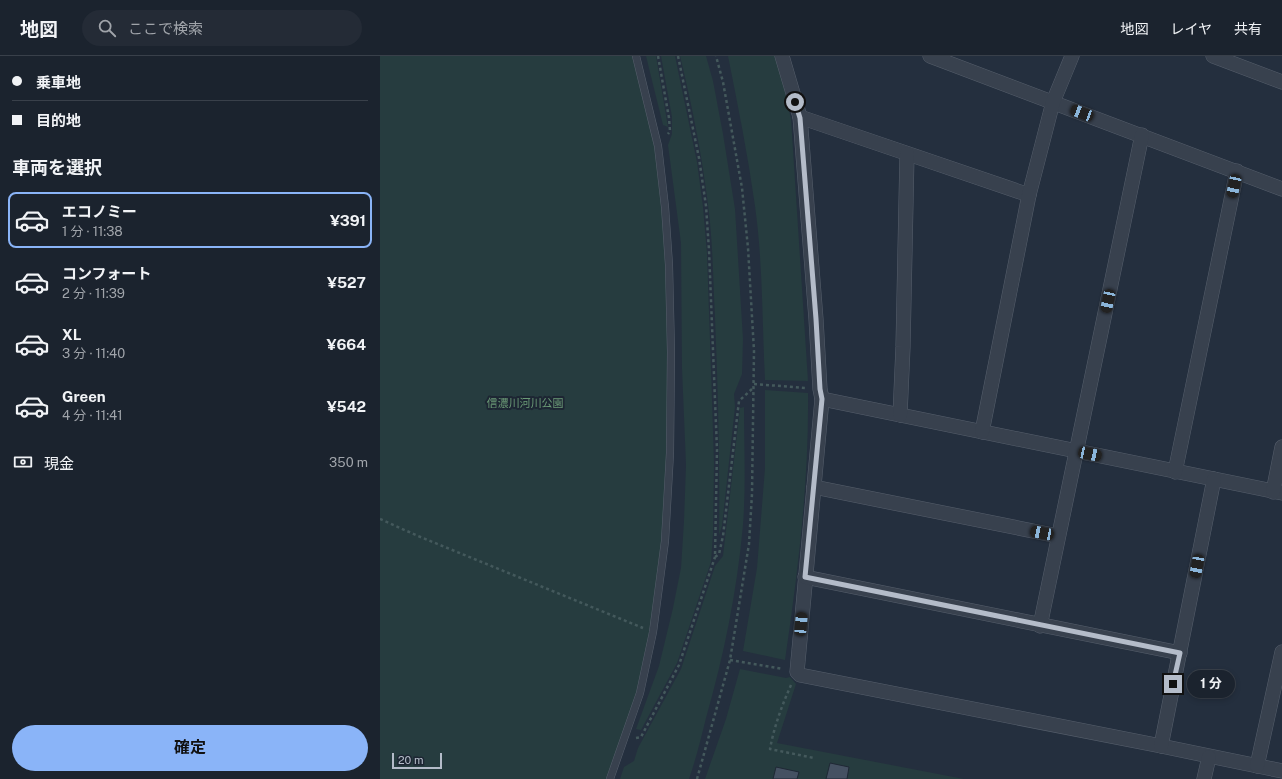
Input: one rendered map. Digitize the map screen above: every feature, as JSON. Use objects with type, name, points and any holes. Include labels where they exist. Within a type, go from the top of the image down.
[{"type":"street","points":[[782,56],[800,118],[821,394],[805,577],[791,671],[800,675],[1282,771]]},
{"type":"street","points":[[930,56],[1282,188]]},
{"type":"street","points":[[982,432],[1029,195],[1052,102],[1072,56]]},
{"type":"street","points":[[1213,56],[1282,82]]},
{"type":"street","points":[[800,118],[1029,195]]},
{"type":"street","points":[[1040,626],[1142,135]]},
{"type":"street","points":[[900,415],[907,154]]},
{"type":"street","points":[[1175,472],[1237,171]]},
{"type":"street","points":[[821,394],[900,415],[1277,492],[1282,447]]},
{"type":"street","points":[[1161,746],[1214,479]]},
{"type":"street","points":[[814,487],[1058,536]]},
{"type":"street","points":[[805,577],[1040,626],[1180,653]]},
{"type":"street","points":[[1257,766],[1280,678],[1282,652]]},
{"type":"street","points":[[1204,779],[1209,757]]},
{"type":"lane","points":[[610,779],[640,693],[653,632],[665,541],[670,453],[672,352],[669,264],[658,146],[636,56]]},
{"type":"path","points":[[658,56],[670,131],[658,146]]},
{"type":"path","points":[[624,741],[641,737],[679,665],[715,557],[717,450],[706,206],[699,158],[678,56]]},
{"type":"path","points":[[697,779],[730,660],[749,544],[752,494],[754,351],[748,248],[742,188],[723,82],[716,56]]},
{"type":"path","points":[[754,384],[821,394]]},
{"type":"path","points":[[715,557],[719,554],[722,536],[739,401],[753,388]]},
{"type":"path","points":[[380,519],[653,632]]},
{"type":"path","points":[[730,660],[791,671],[770,749],[814,758]]},
{"type":"green space","name":"信濃川河川公園","points":[[380,56],[636,56],[658,146],[671,352],[665,541],[640,693],[610,779],[380,779]]},
{"type":"green space","points":[[646,56],[656,56],[668,127],[663,125]]},
{"type":"green space","points":[[661,56],[675,56],[697,162],[703,207],[707,253],[714,464],[713,534],[711,562],[677,663],[641,730],[636,729],[659,666],[681,568],[686,465],[682,369],[681,243],[668,145],[672,134],[672,117]]},
{"type":"green space","points":[[680,56],[706,56],[713,81],[735,209],[743,339],[742,374],[734,394],[735,407],[722,526],[719,535],[718,399],[710,219],[700,149]]},
{"type":"green space","points":[[728,56],[777,56],[791,119],[808,381],[765,380],[758,227],[746,150]]},
{"type":"green space","points":[[765,390],[808,393],[805,494],[785,660],[743,651],[757,568],[765,468]]},
{"type":"green space","points":[[744,407],[744,510],[737,574],[719,671],[692,771],[689,779],[620,779],[624,767],[634,761],[638,748],[681,669],[715,566],[723,556],[740,408]]},
{"type":"green space","points":[[740,669],[786,678],[790,677],[796,684],[777,743],[964,779],[705,779],[726,719]]},
{"type":"building","points":[[830,763],[849,767],[847,779],[826,779]]},
{"type":"building","points":[[776,767],[799,772],[797,779],[773,779]]},
{"type":"route","points":[[795,102],[800,118],[820,389],[822,399],[805,577],[1040,626],[1180,653],[1173,684]]}]
